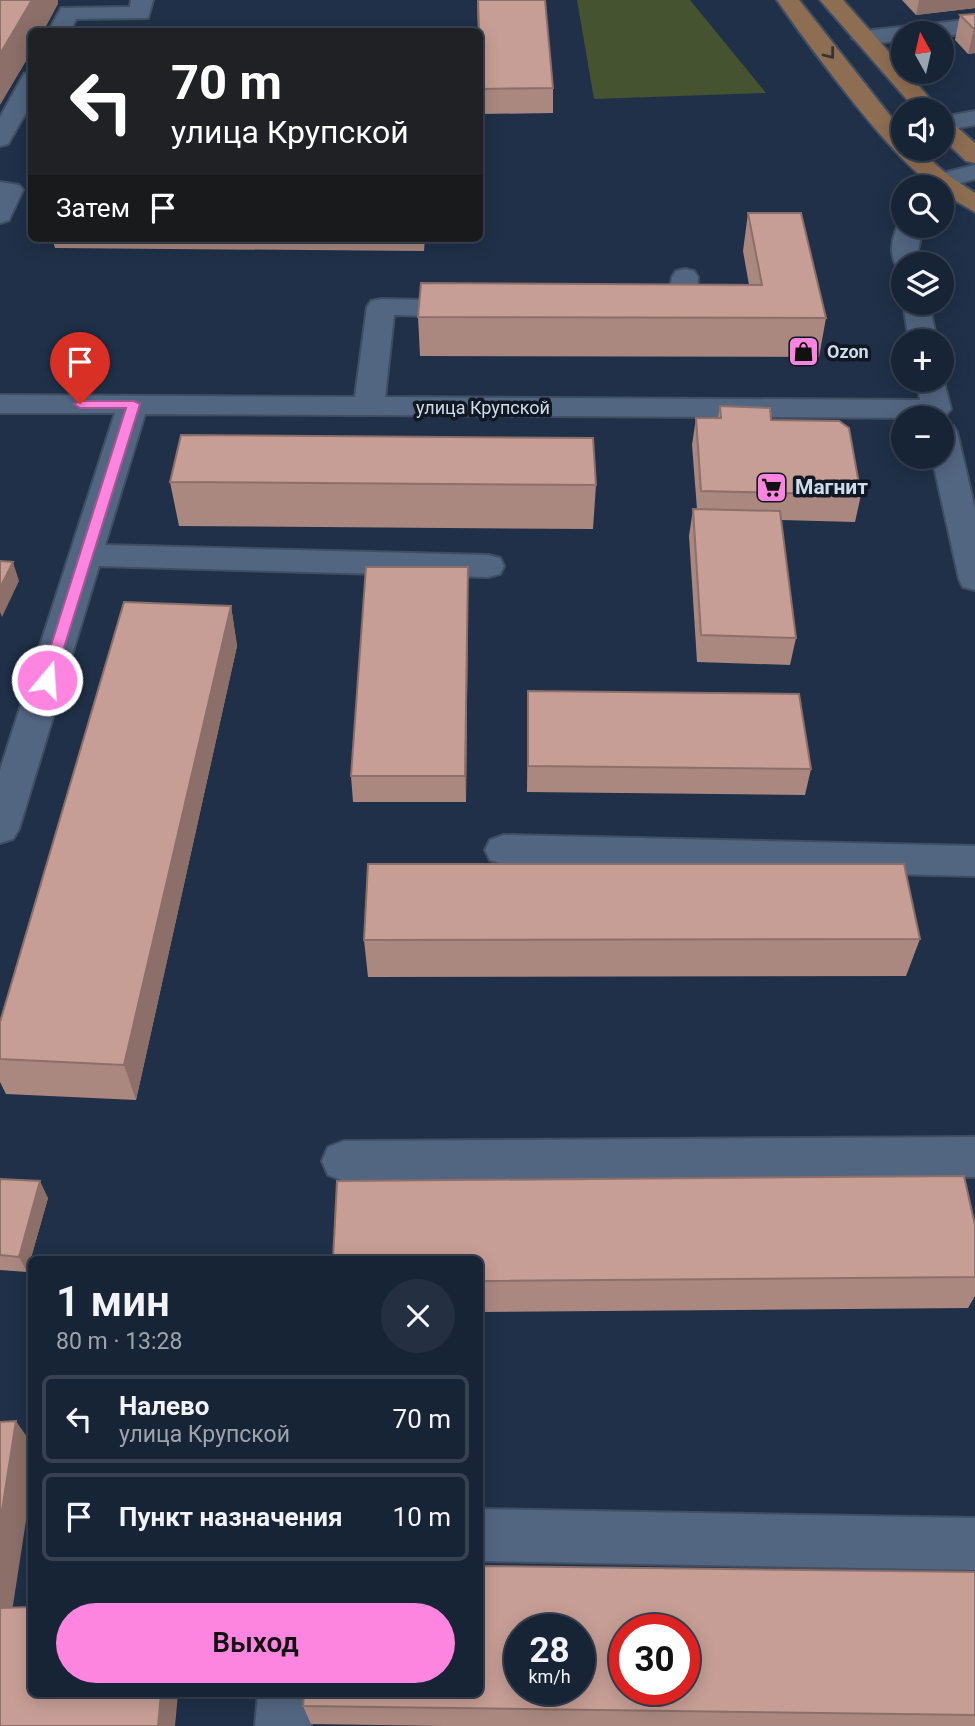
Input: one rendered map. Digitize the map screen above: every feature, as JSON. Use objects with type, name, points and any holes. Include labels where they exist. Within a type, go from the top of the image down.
[{"type":"main road","points":[[788,0],[891,133]]},
{"type":"main road","points":[[831,0],[917,98]]},
{"type":"main road","points":[[954,136],[975,156]]},
{"type":"main road","points":[[916,161],[929,175]]},
{"type":"main road","points":[[954,193],[975,204]]},
{"type":"street","points":[[61,28],[69,13],[140,13],[142,0]]},
{"type":"street","points":[[863,37],[975,26]]},
{"type":"street","points":[[0,139],[28,86]]},
{"type":"street","points":[[954,122],[975,118]]},
{"type":"street","points":[[954,179],[975,172]]},
{"type":"street","points":[[0,189],[10,190],[0,215]]},
{"type":"street","points":[[626,311],[681,311],[685,277]]},
{"type":"street","points":[[369,406],[381,307],[503,309]]},
{"type":"street","name":"улица Крупской","points":[[0,404],[369,406],[891,419]]},
{"type":"street","points":[[0,829],[134,404]]},
{"type":"street","points":[[950,469],[975,579]]},
{"type":"street","points":[[87,555],[488,566]]},
{"type":"street","points":[[504,850],[975,861]]},
{"type":"street","points":[[344,1161],[975,1157]]},
{"type":"street","points":[[483,1535],[975,1544]]},
{"type":"street","points":[[283,1726],[286,1697]]},
{"type":"green space","points":[[577,0],[690,0],[766,93],[594,99]]},
{"type":"building","points":[[0,0],[32,0],[0,54]]},
{"type":"building","points":[[478,0],[545,0],[553,88],[483,89],[483,28],[479,28]]},
{"type":"building","points":[[975,14],[975,29],[960,15]]},
{"type":"building","points":[[748,213],[801,213],[826,318],[418,317],[421,283],[762,285]]},
{"type":"building","name":"Магнит","points":[[720,406],[770,408],[771,420],[839,421],[849,428],[861,495],[701,491],[696,418],[721,418]]},
{"type":"building","points":[[181,435],[593,438],[596,485],[170,482]]},
{"type":"building","points":[[693,509],[780,511],[796,638],[701,635]]},
{"type":"building","points":[[0,561],[13,562],[0,588]]},
{"type":"building","points":[[366,567],[468,567],[465,776],[351,776]]},
{"type":"building","points":[[124,602],[231,606],[124,1065],[0,1059],[0,1022]]},
{"type":"building","points":[[528,691],[799,694],[811,769],[528,766]]},
{"type":"building","points":[[368,864],[904,864],[920,939],[364,940]]},
{"type":"building","points":[[964,1176],[975,1225],[975,1277],[483,1281],[483,1256],[333,1256],[337,1181]]},
{"type":"building","points":[[0,1179],[40,1181],[19,1257],[0,1255]]},
{"type":"building","points":[[16,1421],[0,1523],[0,1422]]},
{"type":"building","points":[[483,1566],[975,1572],[975,1715],[303,1706],[304,1697],[483,1697]]},
{"type":"building","points":[[28,1607],[28,1697],[161,1697],[158,1726],[0,1726],[0,1608]]},
{"type":"place","name":"Ozon","points":[[804,351]]},
{"type":"place","name":"Магнит","points":[[772,487]]},
{"type":"route","points":[[47,680],[134,404],[80,404]]}]
